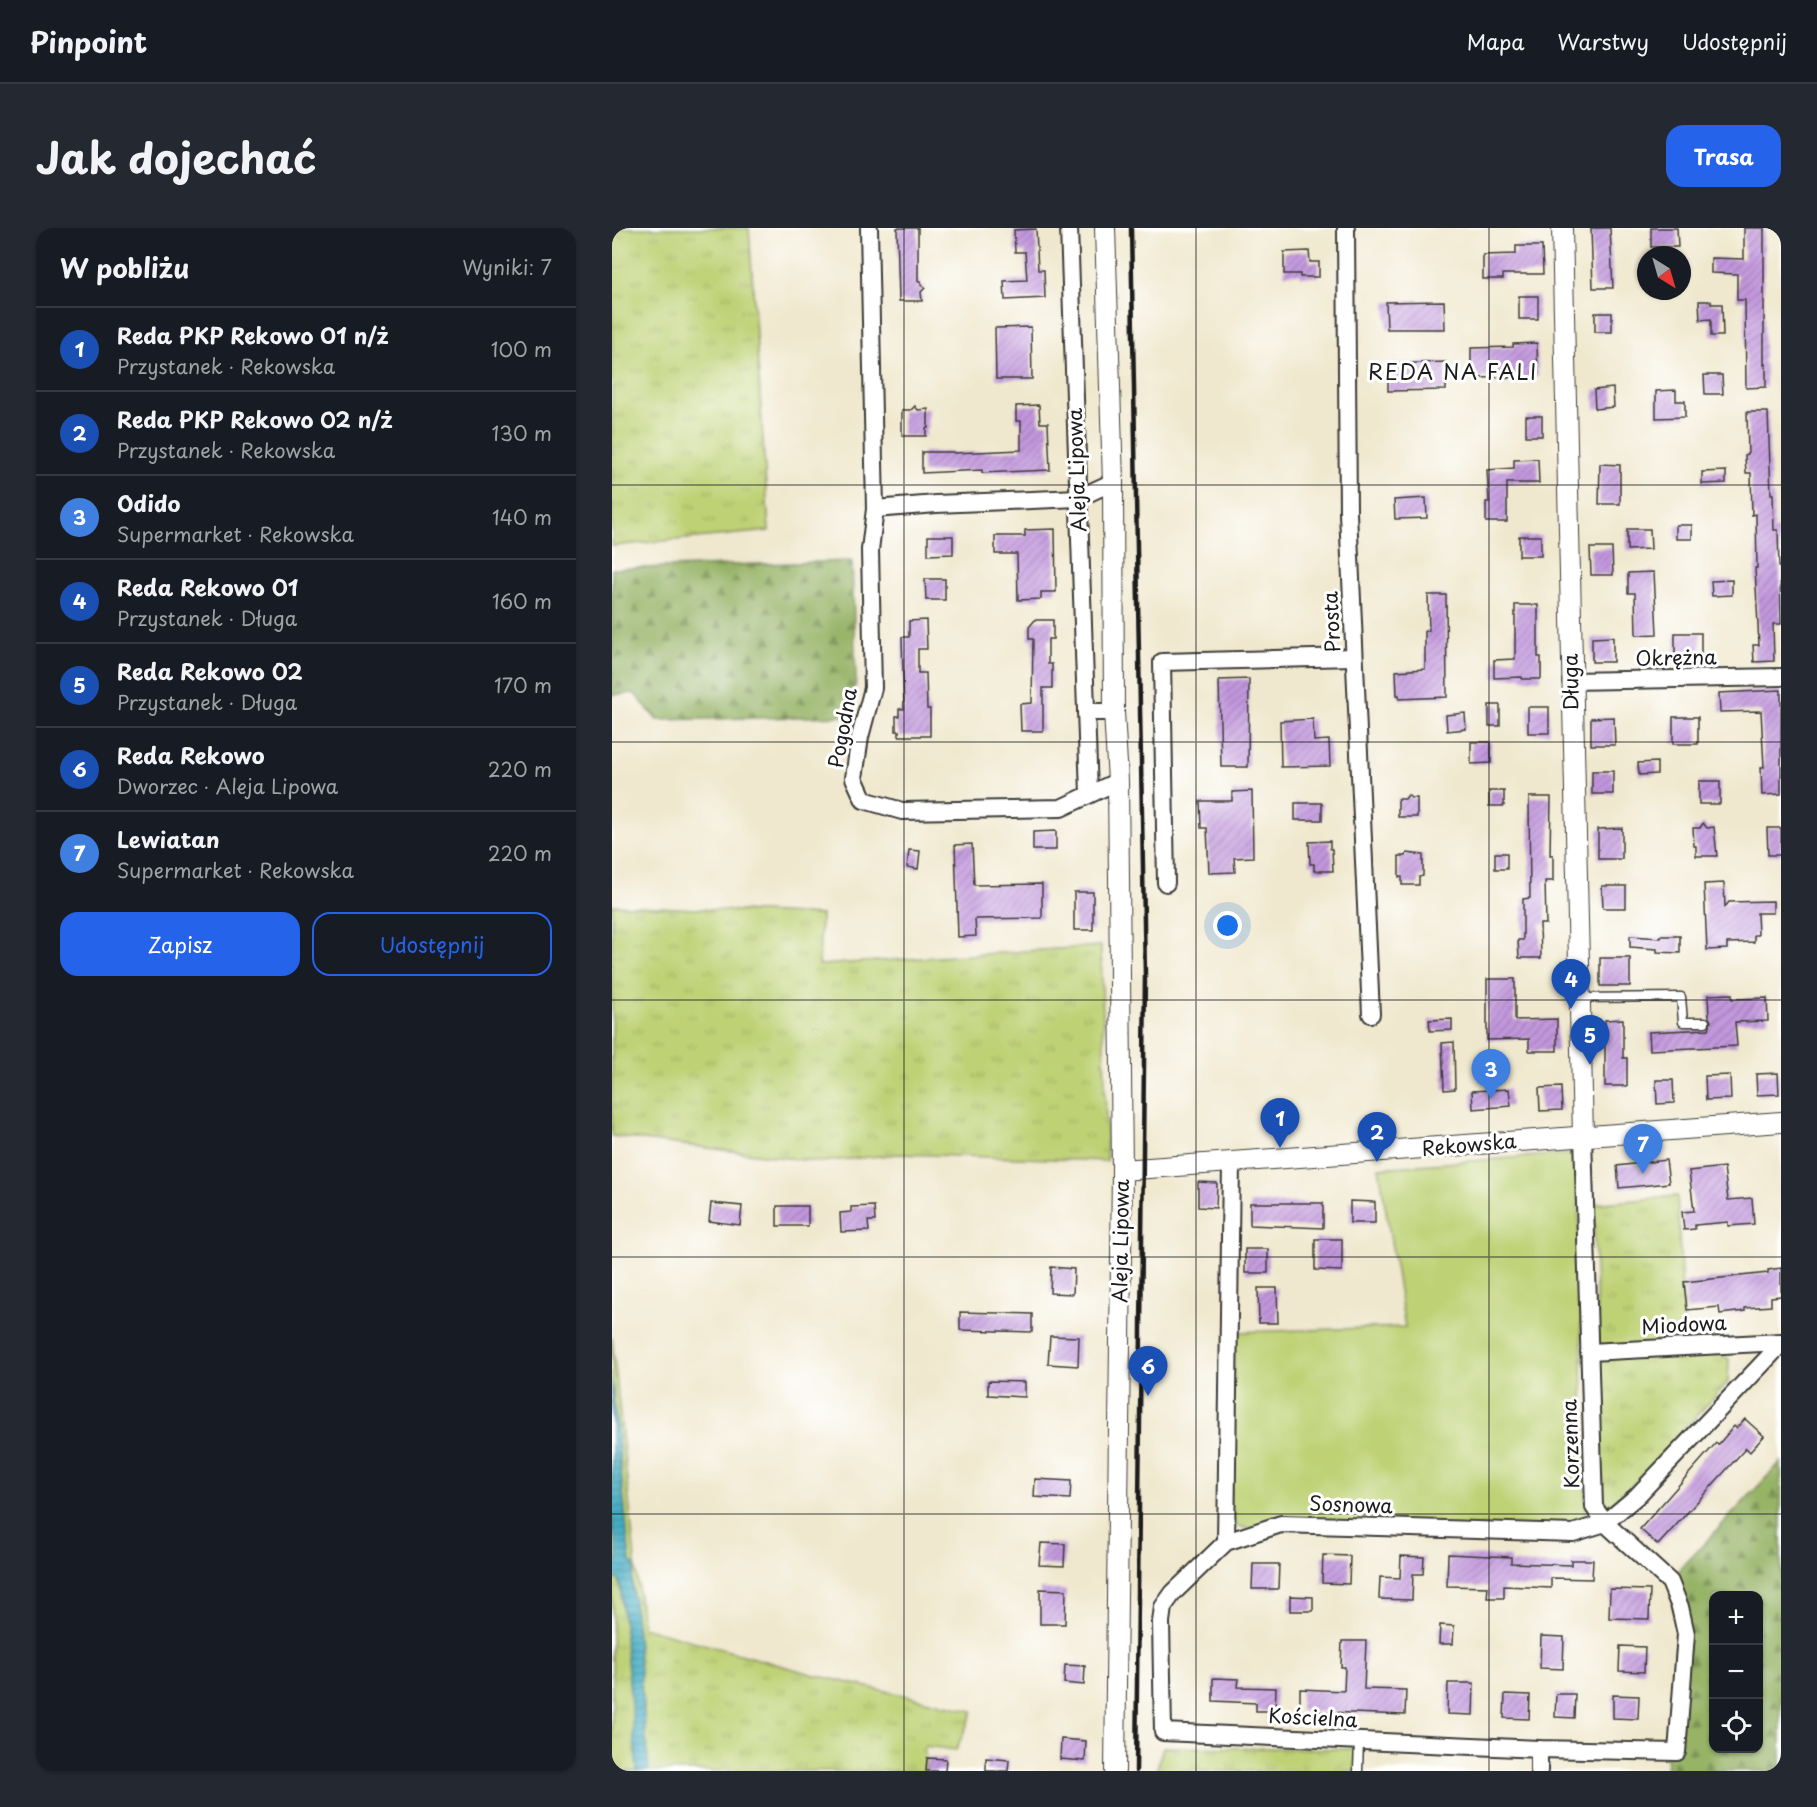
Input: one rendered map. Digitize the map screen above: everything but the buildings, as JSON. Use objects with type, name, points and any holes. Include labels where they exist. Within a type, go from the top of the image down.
[{"type":"street","name":"Pogodna","points":[[869,228],[875,509],[870,550],[873,688],[860,737],[854,778],[864,800],[902,811],[1061,808],[1118,781]]},
{"type":"street","name":"Aleja Lipowa","points":[[1069,228],[1089,794]]},
{"type":"street","name":"Aleja Lipowa","points":[[1105,228],[1113,482],[1114,712],[1118,781],[1122,1170],[1115,1771]]},
{"type":"street","name":"Prosta","points":[[1346,228],[1348,513],[1371,1014]]},
{"type":"street","name":"Długa","points":[[1562,228],[1582,1136]]},
{"type":"street","points":[[875,509],[1078,498],[1113,482]]},
{"type":"street","points":[[1166,884],[1162,663],[1354,657]]},
{"type":"street","name":"Okrężna","points":[[1571,681],[1781,677]]},
{"type":"street","points":[[1086,712],[1114,712]]},
{"type":"street","name":"Rekowska","points":[[1122,1170],[1781,1122]]},
{"type":"street","name":"Korzenna","points":[[1582,1136],[1594,1507],[1605,1522],[1670,1582],[1680,1607],[1686,1634],[1677,1752]]},
{"type":"street","points":[[1226,1542],[1231,1163]]},
{"type":"street","name":"Miodowa","points":[[1589,1352],[1781,1343]]},
{"type":"street","name":"Sosnowa","points":[[1226,1542],[1281,1524],[1573,1533],[1605,1522],[1637,1496],[1781,1343]]},
{"type":"street","name":"Kościelna","points":[[1226,1542],[1173,1593],[1163,1607],[1161,1622],[1163,1732],[1539,1749],[1677,1752]]},
{"type":"street","points":[[1539,1749],[1539,1771]]},
{"type":"lane","points":[[1579,998],[1681,997],[1683,1022],[1705,1022]]},
{"type":"lane","points":[[1358,1771],[1359,1741]]},
{"type":"green space","points":[[612,228],[749,228],[769,531],[612,546]]},
{"type":"green space","points":[[852,561],[856,683],[846,716],[657,720],[634,693],[612,695],[612,569]]},
{"type":"green space","points":[[612,905],[821,915],[819,965],[1101,946],[1107,1161],[899,1154],[820,1162],[612,1136]]},
{"type":"green space","points":[[1577,1153],[1586,1513],[1581,1521],[1573,1525],[1251,1529],[1237,1526],[1229,1517],[1235,1332],[1405,1327],[1379,1168]]},
{"type":"green space","points":[[1677,1196],[1685,1351],[1710,1348],[1729,1359],[1728,1382],[1617,1502],[1608,1505],[1603,1498],[1593,1204]]},
{"type":"green space","points":[[612,1337],[642,1627],[815,1675],[973,1711],[956,1750],[925,1746],[925,1771],[612,1771]]},
{"type":"green space","points":[[1781,1462],[1781,1771],[1666,1771],[1677,1631],[1669,1581]]},
{"type":"green space","points":[[1163,1747],[1356,1749],[1355,1771],[1156,1771]]},
{"type":"water","points":[[612,1380],[630,1561],[635,1566],[632,1580],[649,1771],[637,1771],[620,1583],[618,1579],[612,1580],[612,1565],[618,1559],[612,1519]]},
{"type":"railway","points":[[1131,228],[1145,975],[1136,1771]]},
{"type":"place","name":"Reda Rekowo 01","points":[[1571,1009]]},
{"type":"place","name":"Reda Rekowo 02","points":[[1590,1065]]},
{"type":"place","name":"Odido","points":[[1491,1099]]},
{"type":"place","name":"Reda PKP Rekowo 01 n/ż","points":[[1280,1148]]},
{"type":"place","name":"Reda PKP Rekowo 02 n/ż","points":[[1377,1162]]},
{"type":"place","name":"Lewiatan","points":[[1643,1174]]},
{"type":"place","name":"Reda Rekowo","points":[[1148,1396]]},
{"type":"district","name":"REDA NA FALI","points":[[1453,373]]}]
